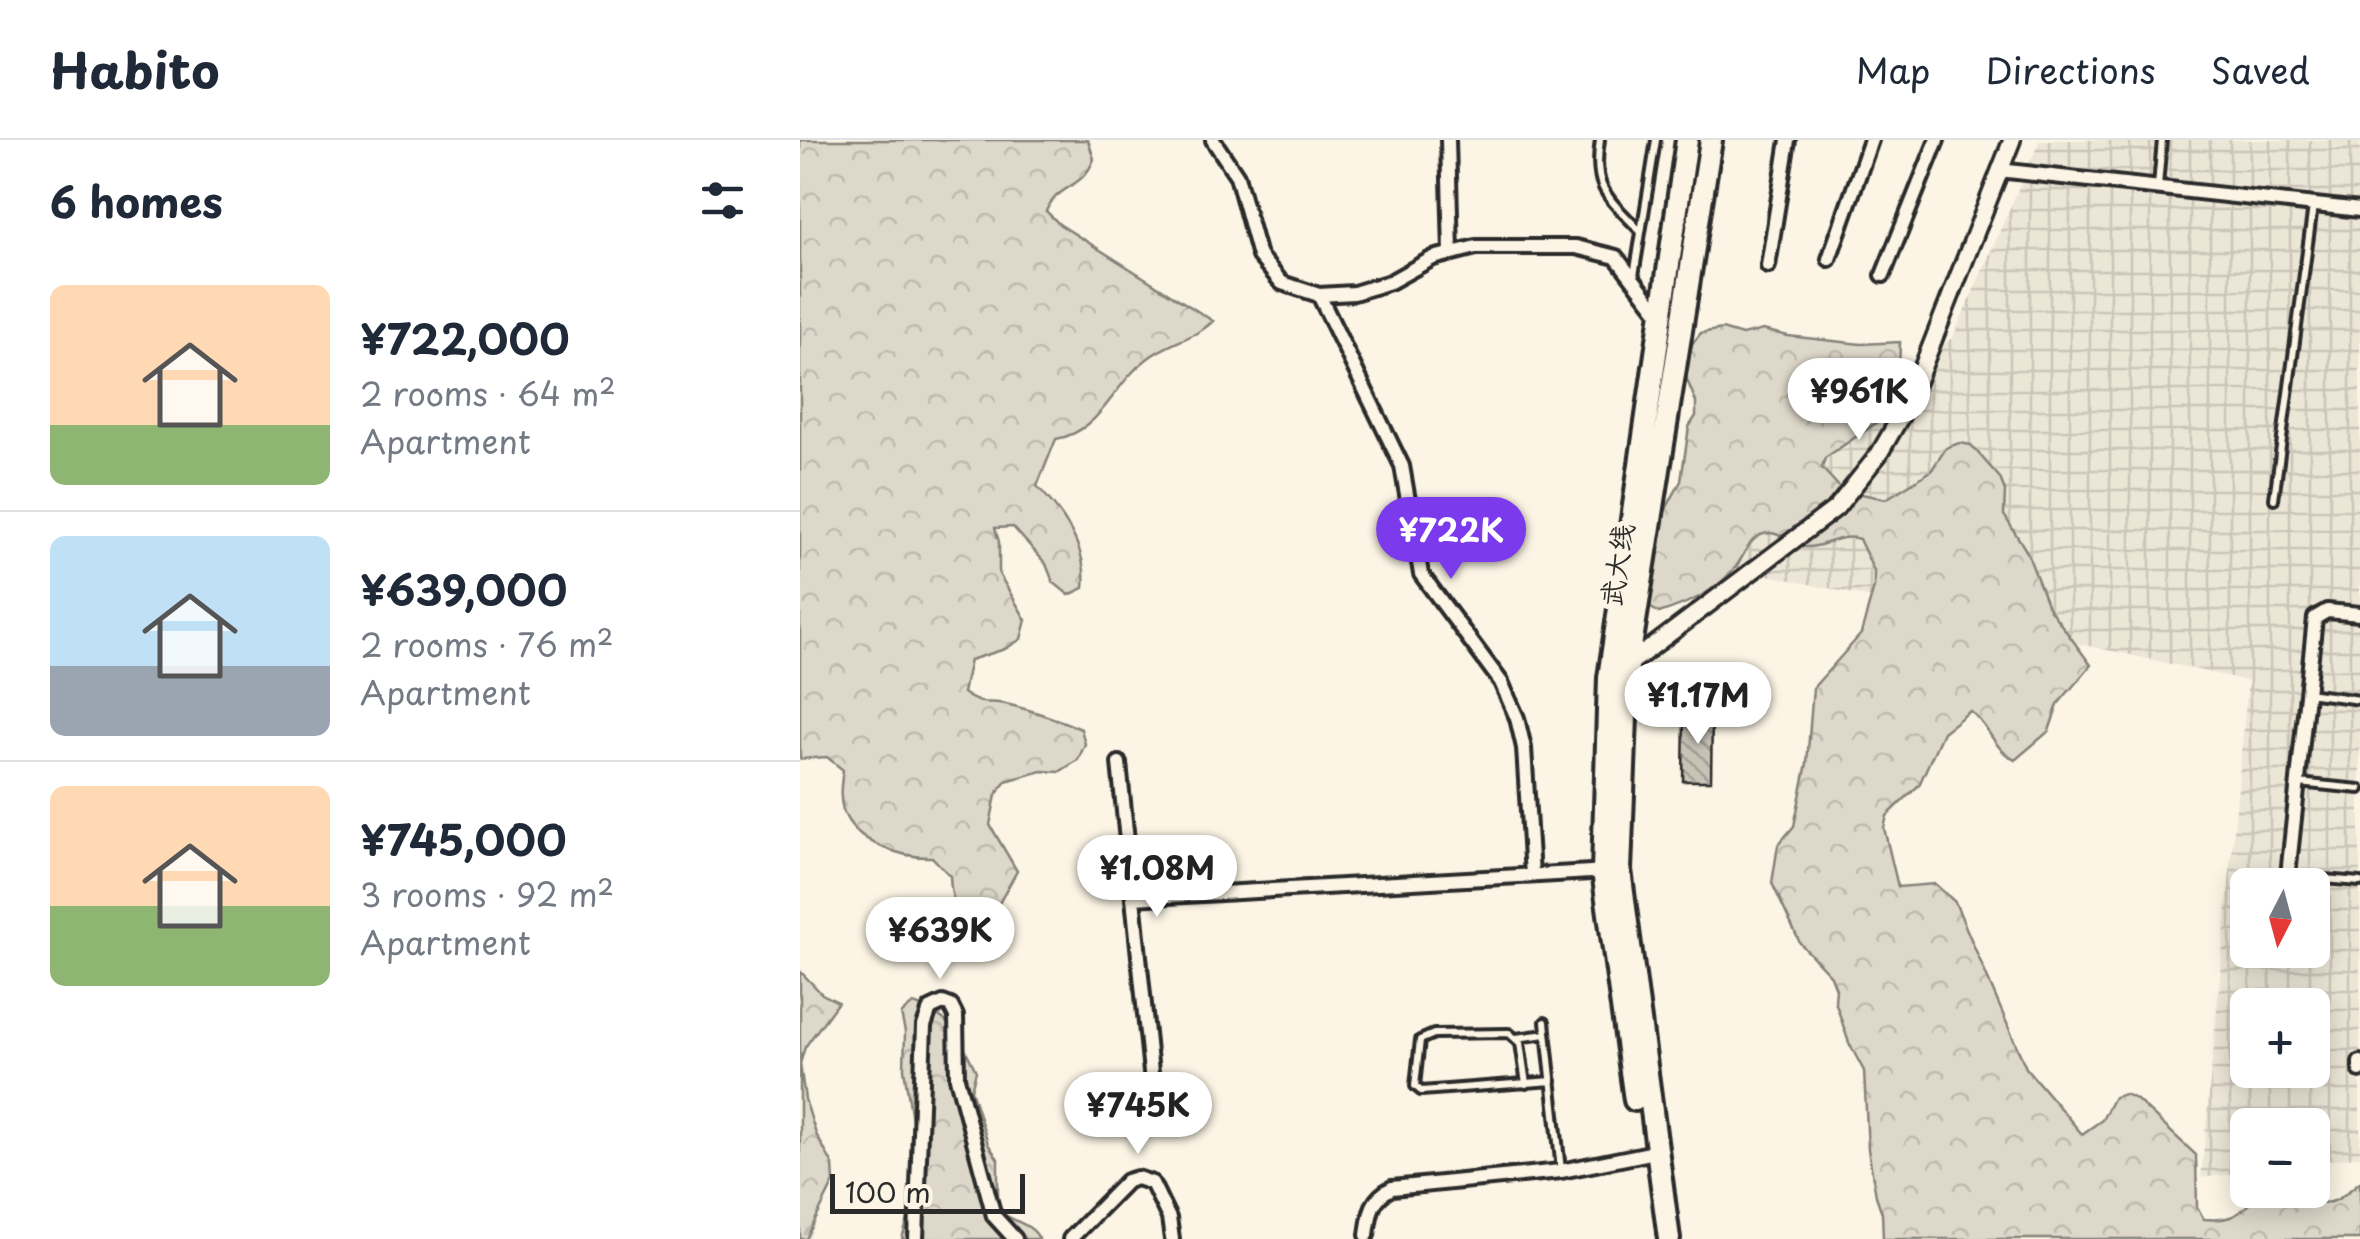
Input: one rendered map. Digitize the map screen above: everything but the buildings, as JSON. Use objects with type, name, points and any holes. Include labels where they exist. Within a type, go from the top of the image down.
[{"type":"highway","name":"武大线","points":[[1656,1239],[1649,1154],[1612,870],[1609,678],[1687,140]]},
{"type":"highway","name":"武大线","points":[[1612,870],[1628,666],[1711,140]]},
{"type":"highway","name":"武大线","points":[[1649,1154],[1669,1239]]},
{"type":"street","points":[[1213,140],[1237,176],[1259,256],[1282,283],[1319,295],[1354,293],[1390,282],[1433,258],[1476,247],[1576,248],[1616,257],[1660,314]]},
{"type":"street","points":[[1448,140],[1451,253]]},
{"type":"street","points":[[1768,266],[1788,140]]},
{"type":"street","points":[[1829,259],[1871,140]]},
{"type":"street","points":[[1883,275],[1937,140]]},
{"type":"street","points":[[1609,678],[1836,508],[1879,454],[1909,402],[2012,140]]},
{"type":"street","points":[[1999,170],[2360,210]]},
{"type":"street","points":[[1319,295],[1402,466],[1421,574],[1501,682],[1517,718],[1524,748],[1532,875]]},
{"type":"street","points":[[2289,868],[2314,618],[2327,611],[2360,614]]},
{"type":"street","points":[[1119,762],[1152,1082]]},
{"type":"street","points":[[1133,898],[1612,870]]},
{"type":"street","points":[[916,1239],[924,1026],[930,1009],[944,1003],[951,1006],[956,1016],[957,1078],[994,1216],[1015,1239]]},
{"type":"street","points":[[1367,1234],[1370,1206],[1392,1188],[1561,1171],[1649,1154]]},
{"type":"street","points":[[1070,1239],[1127,1181],[1137,1178],[1152,1183],[1169,1218],[1172,1239]]},
{"type":"lane","points":[[1600,140],[1596,164],[1602,191],[1641,232]]},
{"type":"lane","points":[[1634,278],[1656,140]]},
{"type":"lane","points":[[2158,188],[2162,140]]},
{"type":"lane","points":[[2274,499],[2314,205]]},
{"type":"lane","points":[[2307,693],[2360,700]]},
{"type":"lane","points":[[2298,783],[2360,789]]},
{"type":"lane","points":[[2330,881],[2360,882]]},
{"type":"lane","points":[[1545,1022],[1561,1171]]},
{"type":"lane","points":[[1526,1084],[1520,1042],[1510,1034],[1434,1034],[1420,1040],[1415,1086],[1421,1090],[1526,1084],[1552,1082]]},
{"type":"lane","points":[[1516,1038],[1546,1034]]},
{"type":"shaded area","points":[[2040,140],[2360,140],[2360,1156],[2330,1160],[2330,1108],[2230,1108],[2230,1174],[2201,1178],[2230,871],[2230,968],[2330,968],[2330,868],[2230,868],[2248,681],[1686,557],[1953,337]]},
{"type":"green space","points":[[800,140],[1088,140],[1094,159],[1089,169],[1057,195],[1046,211],[1059,224],[1213,321],[1147,359],[1085,427],[1056,439],[1037,486],[1072,532],[1082,559],[1084,588],[1069,595],[1053,582],[1046,564],[1013,527],[995,528],[999,574],[1026,620],[1021,639],[1005,649],[970,660],[963,693],[976,700],[1010,705],[1072,725],[1081,729],[1085,744],[1078,760],[1059,772],[1042,771],[1006,781],[996,795],[990,825],[1017,871],[988,923],[973,930],[956,906],[950,876],[932,857],[907,855],[868,840],[849,822],[843,810],[843,770],[827,757],[800,759]]},
{"type":"green space","points":[[1722,329],[1742,335],[1763,330],[1861,344],[1900,342],[1898,401],[1879,421],[1825,458],[1822,468],[1842,490],[1886,499],[1931,471],[1946,448],[1959,443],[1971,445],[2000,478],[2005,491],[2004,515],[2027,552],[2048,607],[2091,665],[2058,704],[2049,731],[2015,760],[1970,711],[1943,732],[1919,785],[1887,816],[1884,828],[1898,887],[1935,884],[1955,902],[2026,1068],[2082,1134],[2102,1120],[2114,1097],[2125,1094],[2137,1100],[2196,1155],[2197,1208],[2204,1219],[2229,1217],[2244,1208],[2330,1208],[2330,1202],[2360,1182],[2360,1239],[1883,1239],[1882,1213],[1868,1149],[1864,1071],[1849,1043],[1831,976],[1800,943],[1772,883],[1778,845],[1794,826],[1807,763],[1813,688],[1861,634],[1874,587],[1874,571],[1859,539],[1845,538],[1806,547],[1779,535],[1762,534],[1733,570],[1708,592],[1659,613],[1648,606],[1648,590],[1660,548],[1659,522],[1681,481],[1689,427],[1696,416],[1696,402],[1683,370],[1692,344],[1701,333]]},
{"type":"green space","points":[[800,971],[822,994],[838,1002],[805,1047],[800,1064]]},
{"type":"green space","points":[[913,1004],[945,1021],[965,1048],[976,1071],[971,1090],[988,1144],[998,1159],[998,1211],[1027,1226],[1039,1239],[902,1239],[916,1145],[904,1069],[905,1032],[901,1014]]},
{"type":"green space","points":[[800,1064],[805,1099],[816,1134],[833,1165],[834,1182],[806,1239],[800,1239]]}]
